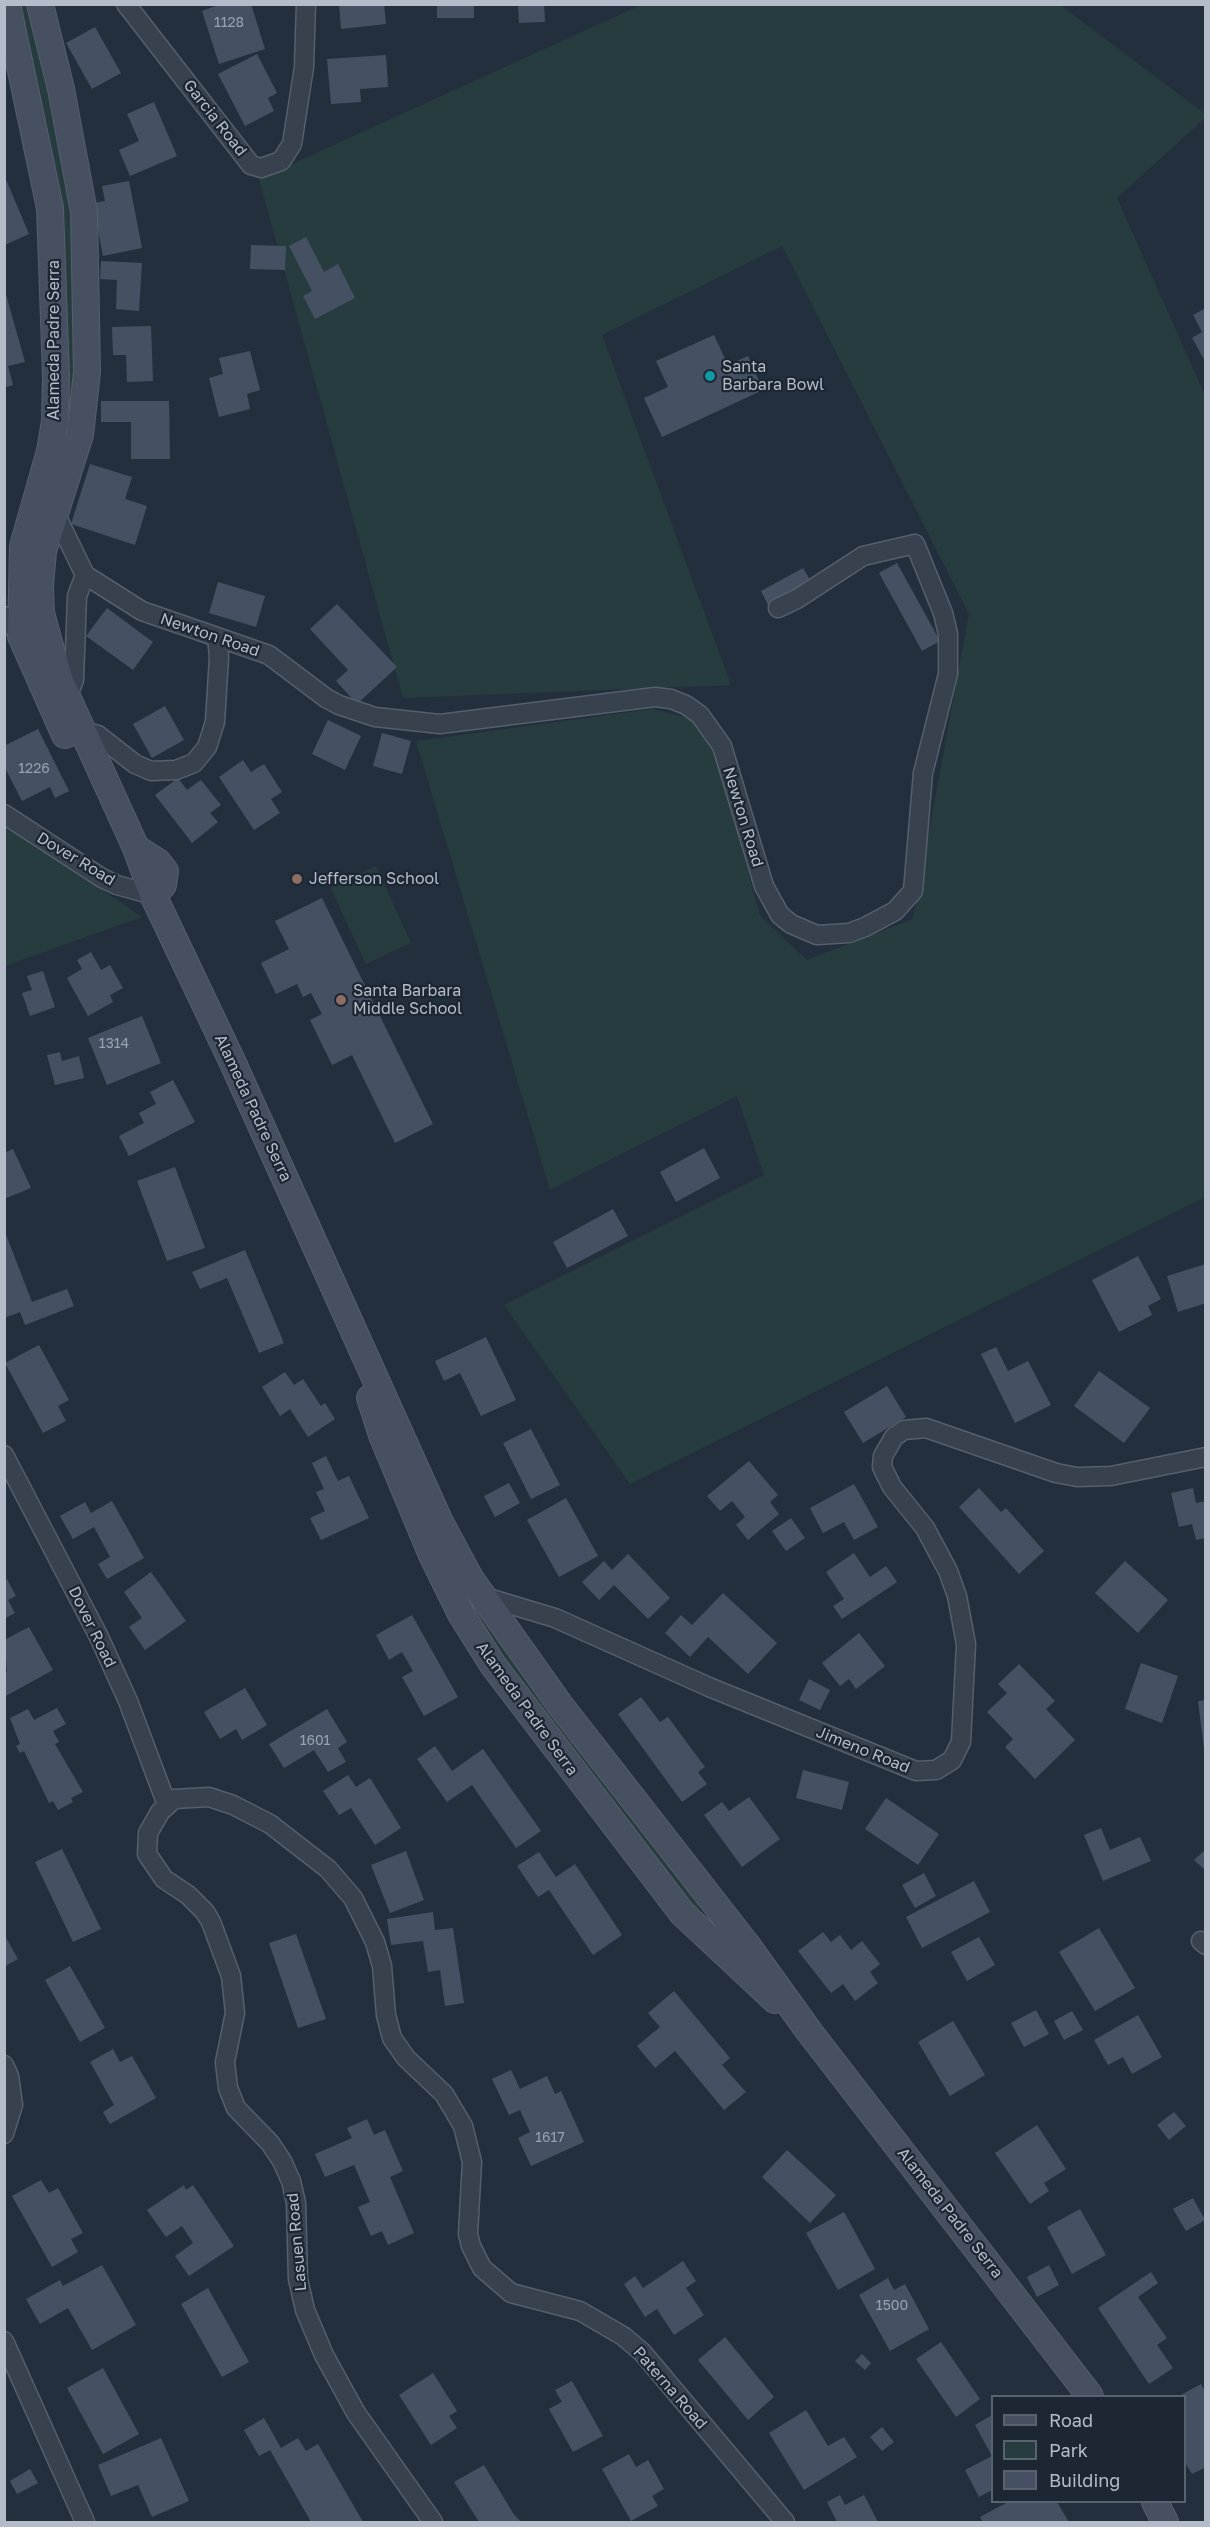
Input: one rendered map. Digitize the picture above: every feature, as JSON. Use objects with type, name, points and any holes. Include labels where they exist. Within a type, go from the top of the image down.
[{"type":"street","name":"Alameda Padre Serra","points":[[7,4],[45,174],[52,221],[54,258],[55,421],[49,458],[23,546],[21,636],[102,815],[127,863],[153,895]]},
{"type":"street","name":"Alameda Padre Serra","points":[[40,4],[52,45],[70,134],[85,234],[87,372],[83,418],[42,559],[40,603],[51,656],[82,731],[136,848],[153,895],[232,1061],[447,1535],[482,1596],[547,1688],[747,1944],[808,2030],[1088,2395]]},
{"type":"street","name":"Garcia Road","points":[[126,4],[251,165],[261,168],[281,161],[292,144],[304,68],[306,4]]},
{"type":"street","points":[[55,513],[85,575],[77,596],[74,680],[67,697]]},
{"type":"street","name":"Newton Road","points":[[85,575],[142,611],[269,655],[339,705],[385,718],[440,724],[655,697],[671,699],[686,705],[700,715],[722,746],[764,886],[780,915],[791,924],[817,935],[849,933],[866,927],[895,910],[913,891],[923,773],[948,674],[948,634],[943,613],[915,544],[863,556],[797,599],[778,608]]},
{"type":"street","points":[[4,616],[21,636]]},
{"type":"street","points":[[82,731],[98,735],[135,764],[152,771],[176,770],[194,763],[207,747],[214,729],[219,657],[217,637]]},
{"type":"street","name":"Dover Road","points":[[4,814],[102,878],[117,885],[153,895]]},
{"type":"street","name":"Alameda Padre Serra","points":[[349,1322],[382,1435],[403,1488],[439,1571],[486,1655],[682,1913],[808,2030]]},
{"type":"street","name":"Jimeno Road","points":[[482,1596],[555,1618],[709,1687],[916,1771],[936,1770],[952,1760],[961,1742],[966,1644],[957,1596],[937,1548],[925,1528],[891,1487],[882,1467],[887,1445],[904,1430],[926,1428],[1056,1473],[1077,1477],[1111,1476],[1206,1457]]},
{"type":"street","name":"Dover Road","points":[[4,1455],[99,1637],[128,1701],[167,1805]]},
{"type":"street","name":"Paterna Road","points":[[167,1805],[174,1799],[186,1797],[209,1797],[233,1805],[270,1824],[305,1848],[328,1869],[353,1898],[366,1918],[378,1950],[382,1966],[386,2015],[392,2038],[406,2058],[444,2094],[463,2126],[472,2162],[468,2234],[482,2268],[511,2293],[580,2311],[623,2336],[642,2352],[785,2523]]},
{"type":"street","name":"Lasuen Road","points":[[167,1805],[160,1812],[148,1833],[147,1854],[164,1880],[188,1895],[212,1922],[231,1976],[235,2013],[225,2062],[228,2088],[236,2108],[270,2144],[282,2161],[291,2181],[296,2203],[298,2279],[305,2310],[324,2355],[356,2414],[433,2523]]},
{"type":"street","points":[[4,2065],[9,2076],[13,2105],[4,2134]]},
{"type":"street","points":[[4,2341],[85,2523]]},
{"type":"street","points":[[1155,2503],[1165,2523]]},
{"type":"green space","points":[[15,5],[34,5],[73,181],[77,412],[55,467],[32,77],[33,61],[27,29]]},
{"type":"green space","points":[[641,5],[1060,5],[1205,114],[1205,118],[1117,198],[1205,395],[1205,1197],[630,1484],[504,1305],[764,1175],[737,1096],[550,1190],[416,741],[652,709],[690,718],[715,751],[760,916],[807,960],[913,919],[969,614],[782,246],[602,335],[731,685],[403,698],[259,179]]},
{"type":"green space","points":[[5,823],[142,917],[5,966]]},
{"type":"green space","points":[[376,866],[411,943],[366,964],[330,887]]},
{"type":"green space","points":[[438,1530],[702,1904],[698,1910],[693,1912],[483,1640]]},
{"type":"building","points":[[221,4],[251,4],[265,49],[219,64],[202,11]]},
{"type":"building","points":[[339,4],[384,4],[386,24],[341,29]]},
{"type":"building","points":[[437,4],[474,4],[474,18],[437,18]]},
{"type":"building","points":[[518,4],[544,4],[545,22],[519,23]]},
{"type":"building","points":[[95,27],[121,73],[92,89],[66,43]]},
{"type":"building","points":[[257,54],[277,93],[268,98],[274,111],[245,126],[218,74]]},
{"type":"building","points":[[386,55],[388,87],[360,89],[361,102],[331,104],[327,59]]},
{"type":"building","points":[[154,102],[177,156],[130,176],[119,150],[139,141],[127,114]]},
{"type":"building","points":[[5,177],[29,234],[5,245]]},
{"type":"building","points":[[129,181],[142,248],[103,256],[93,203],[105,201],[102,186]]},
{"type":"building","points":[[306,237],[324,272],[338,264],[355,298],[315,319],[303,296],[312,291],[289,246]]},
{"type":"building","points":[[251,245],[286,246],[285,270],[250,269]]},
{"type":"building","points":[[101,261],[142,263],[139,311],[116,309],[117,280],[100,279]]},
{"type":"building","points":[[5,291],[25,362],[8,366],[13,385],[4,388]]},
{"type":"building","points":[[1206,308],[1206,363],[1192,338],[1202,332],[1193,315]]},
{"type":"building","points":[[151,326],[153,381],[127,382],[126,355],[113,355],[112,327]]},
{"type":"building","name":"Santa Barbara Bowl","points":[[714,335],[728,365],[748,356],[763,390],[662,437],[644,398],[668,387],[656,361]]},
{"type":"building","points":[[250,351],[260,390],[247,394],[250,409],[219,417],[209,378],[223,374],[219,358]]},
{"type":"building","points":[[101,401],[169,401],[170,459],[131,459],[131,422],[101,422]]},
{"type":"building","points":[[90,464],[132,477],[125,499],[147,506],[135,545],[71,524]]},
{"type":"building","points":[[897,563],[940,641],[922,651],[879,573]]},
{"type":"building","points":[[803,568],[812,583],[769,607],[761,591]]},
{"type":"building","points":[[218,582],[265,596],[256,627],[209,613]]},
{"type":"building","points":[[337,604],[397,667],[357,704],[336,681],[348,670],[310,629]]},
{"type":"building","points":[[107,608],[153,642],[133,670],[86,636]]},
{"type":"building","points":[[165,706],[184,740],[152,758],[133,724]]},
{"type":"building","points":[[328,720],[361,736],[345,770],[312,754]]},
{"type":"building","points":[[38,729],[69,791],[55,798],[50,787],[22,801],[4,766],[4,746]]},
{"type":"building","points":[[382,733],[411,741],[402,774],[373,766]]},
{"type":"building","points":[[243,760],[251,772],[264,764],[282,792],[271,799],[280,813],[254,830],[219,777]]},
{"type":"building","points":[[178,778],[187,790],[201,780],[221,805],[210,813],[218,822],[192,843],[155,795]]},
{"type":"building","points":[[322,898],[433,1124],[395,1143],[352,1055],[332,1065],[310,1020],[322,1014],[311,993],[303,997],[297,984],[276,994],[261,963],[289,949],[275,921]]},
{"type":"building","points":[[91,952],[101,970],[110,965],[123,988],[110,995],[113,1002],[88,1016],[67,978],[82,969],[77,960]]},
{"type":"building","points":[[43,971],[55,1007],[30,1016],[22,993],[32,990],[27,976]]},
{"type":"building","points":[[142,1016],[161,1063],[107,1085],[88,1038]]},
{"type":"building","points":[[60,1052],[62,1061],[79,1056],[84,1078],[55,1085],[47,1055]]},
{"type":"building","points":[[173,1080],[195,1122],[129,1156],[119,1136],[144,1123],[139,1113],[156,1104],[150,1092]]},
{"type":"building","points":[[704,1148],[720,1178],[676,1202],[660,1172]]},
{"type":"building","points":[[13,1149],[31,1188],[4,1199],[4,1153]]},
{"type":"building","points":[[175,1167],[205,1248],[167,1261],[137,1181]]},
{"type":"building","points":[[613,1209],[628,1236],[567,1268],[553,1242]]},
{"type":"building","points":[[5,1232],[32,1302],[67,1289],[74,1306],[25,1325],[20,1312],[4,1318]]},
{"type":"building","points":[[245,1250],[284,1343],[259,1353],[227,1278],[200,1289],[192,1272]]},
{"type":"building","points":[[1138,1256],[1161,1299],[1148,1306],[1152,1315],[1119,1332],[1092,1280]]},
{"type":"building","points":[[1206,1264],[1206,1303],[1178,1312],[1167,1276]]},
{"type":"building","points":[[486,1337],[516,1400],[481,1416],[460,1373],[444,1381],[435,1361]]},
{"type":"building","points":[[39,1345],[69,1400],[58,1406],[66,1421],[43,1433],[5,1363]]},
{"type":"building","points":[[996,1347],[1008,1371],[1028,1361],[1051,1405],[1015,1423],[981,1354]]},
{"type":"building","points":[[1099,1371],[1150,1408],[1124,1443],[1074,1406]]},
{"type":"building","points":[[285,1372],[294,1385],[303,1379],[321,1406],[325,1403],[335,1419],[308,1437],[290,1409],[280,1416],[262,1387]]},
{"type":"building","points":[[887,1386],[906,1417],[863,1443],[844,1412]]},
{"type":"building","points":[[531,1429],[560,1485],[531,1499],[503,1443]]},
{"type":"building","points":[[326,1456],[338,1481],[349,1476],[369,1518],[321,1540],[310,1518],[325,1511],[316,1492],[324,1489],[312,1463]]},
{"type":"building","points":[[749,1461],[778,1495],[770,1502],[779,1514],[748,1540],[736,1525],[745,1517],[732,1501],[720,1511],[707,1496]]},
{"type":"building","points":[[509,1483],[520,1503],[495,1517],[484,1496]]},
{"type":"building","points":[[854,1484],[878,1527],[854,1540],[844,1522],[823,1533],[810,1508]]},
{"type":"building","points":[[979,1488],[1001,1512],[1006,1508],[1044,1551],[1019,1574],[959,1507]]},
{"type":"building","points":[[1193,1488],[1196,1503],[1206,1501],[1206,1538],[1196,1540],[1192,1524],[1179,1527],[1171,1493]]},
{"type":"building","points":[[566,1498],[598,1556],[559,1577],[527,1520]]},
{"type":"building","points":[[112,1501],[144,1558],[107,1579],[98,1564],[110,1557],[94,1527],[73,1539],[60,1516],[85,1502],[91,1513]]},
{"type":"building","points":[[791,1518],[805,1538],[786,1551],[772,1531]]},
{"type":"building","points":[[854,1553],[870,1577],[886,1566],[897,1582],[842,1619],[833,1606],[844,1599],[826,1572]]},
{"type":"building","points":[[628,1554],[670,1598],[648,1619],[614,1585],[599,1600],[582,1582],[604,1561],[612,1570]]},
{"type":"building","points":[[1125,1561],[1168,1600],[1138,1633],[1095,1593]]},
{"type":"building","points":[[151,1572],[186,1621],[145,1650],[129,1627],[142,1618],[124,1592]]},
{"type":"building","points":[[7,1579],[16,1596],[8,1600],[15,1613],[4,1619],[4,1580]]},
{"type":"building","points":[[723,1593],[777,1643],[748,1674],[708,1637],[690,1657],[665,1633],[681,1615],[692,1625]]},
{"type":"building","points":[[412,1615],[458,1697],[424,1716],[402,1677],[413,1671],[402,1652],[389,1660],[376,1635]]},
{"type":"building","points":[[29,1627],[53,1670],[4,1697],[4,1673],[7,1672],[4,1640]]},
{"type":"building","points":[[859,1633],[885,1666],[856,1689],[849,1679],[840,1686],[822,1663]]},
{"type":"building","points":[[1141,1663],[1178,1676],[1162,1723],[1125,1709]]},
{"type":"building","points":[[1019,1664],[1055,1701],[1046,1709],[1075,1740],[1035,1779],[1005,1747],[1013,1739],[987,1712],[1007,1693],[998,1684]]},
{"type":"building","points":[[809,1679],[830,1690],[820,1710],[799,1700]]},
{"type":"building","points":[[245,1688],[267,1725],[242,1740],[236,1729],[220,1739],[204,1712]]},
{"type":"building","points":[[641,1697],[660,1722],[668,1717],[705,1767],[698,1772],[707,1784],[682,1802],[618,1714]]},
{"type":"building","points":[[1206,1700],[1206,1749],[1204,1749],[1198,1701]]},
{"type":"building","points":[[57,1708],[66,1724],[53,1731],[59,1742],[55,1744],[83,1792],[71,1798],[73,1802],[58,1810],[53,1801],[49,1803],[24,1751],[20,1753],[16,1746],[20,1744],[10,1718],[28,1709],[34,1720]]},
{"type":"building","points":[[327,1709],[347,1742],[338,1748],[346,1762],[328,1772],[314,1750],[284,1768],[269,1744]]},
{"type":"building","points":[[435,1746],[452,1771],[483,1749],[541,1831],[516,1848],[472,1785],[447,1802],[417,1759]]},
{"type":"building","points":[[803,1770],[849,1782],[842,1810],[796,1798]]},
{"type":"building","points":[[348,1775],[356,1787],[370,1778],[401,1828],[375,1845],[351,1808],[339,1815],[323,1791]]},
{"type":"building","points":[[749,1797],[780,1839],[742,1867],[704,1815],[722,1802],[729,1811]]},
{"type":"building","points":[[886,1798],[939,1834],[918,1865],[865,1829]]},
{"type":"building","points":[[1101,1828],[1110,1850],[1140,1837],[1151,1861],[1103,1881],[1084,1835]]},
{"type":"building","points":[[62,1849],[101,1929],[73,1942],[35,1862]]},
{"type":"building","points":[[1206,1849],[1206,1871],[1194,1860]]},
{"type":"building","points":[[406,1851],[424,1900],[390,1913],[371,1865]]},
{"type":"building","points":[[539,1852],[556,1877],[575,1864],[622,1935],[593,1955],[549,1890],[538,1897],[517,1866]]},
{"type":"building","points":[[924,1873],[936,1896],[915,1908],[902,1885]]},
{"type":"building","points":[[974,1881],[990,1912],[922,1948],[906,1917]]},
{"type":"building","points":[[433,1912],[435,1930],[453,1928],[464,2003],[445,2006],[440,1970],[428,1972],[423,1941],[391,1945],[387,1919]]},
{"type":"building","points":[[1099,1928],[1135,1988],[1095,2011],[1059,1952]]},
{"type":"building","points":[[823,1932],[831,1942],[840,1935],[851,1950],[862,1941],[880,1964],[870,1972],[878,1983],[855,2001],[843,1984],[831,1993],[798,1951]]},
{"type":"building","points":[[4,1934],[18,1959],[4,1967]]},
{"type":"building","points":[[296,1934],[326,2019],[298,2028],[269,1943]]},
{"type":"building","points":[[979,1937],[995,1965],[967,1981],[951,1952]]},
{"type":"building","points":[[70,1966],[105,2028],[80,2042],[45,1980]]},
{"type":"building","points":[[674,1991],[730,2058],[722,2065],[746,2092],[724,2110],[675,2051],[655,2068],[637,2046],[660,2027],[648,2013]]},
{"type":"building","points":[[1036,2010],[1049,2034],[1024,2047],[1011,2023]]},
{"type":"building","points":[[1072,2011],[1083,2030],[1064,2040],[1054,2021]]},
{"type":"building","points":[[1138,2015],[1162,2057],[1132,2074],[1123,2057],[1108,2065],[1094,2040]]},
{"type":"building","points":[[953,2021],[985,2075],[950,2096],[918,2042]]},
{"type":"building","points":[[113,2049],[120,2062],[132,2056],[156,2098],[110,2124],[103,2112],[114,2105],[90,2062]]},
{"type":"building","points":[[511,2070],[520,2089],[547,2076],[555,2094],[561,2091],[584,2142],[531,2166],[518,2138],[530,2132],[520,2110],[509,2115],[492,2079]]},
{"type":"building","points":[[1174,2112],[1186,2126],[1169,2140],[1157,2125]]},
{"type":"building","points":[[367,2119],[374,2135],[385,2130],[403,2171],[390,2177],[414,2233],[388,2245],[382,2231],[371,2236],[358,2207],[370,2202],[354,2165],[325,2177],[315,2154],[352,2138],[347,2128]]},
{"type":"building","points":[[1037,2125],[1066,2169],[1044,2183],[1049,2191],[1030,2204],[995,2153]]},
{"type":"building","points":[[787,2150],[836,2195],[810,2223],[762,2177]]},
{"type":"building","points":[[41,2180],[49,2193],[58,2188],[83,2233],[71,2239],[78,2252],[52,2267],[12,2196]]},
{"type":"building","points":[[184,2185],[186,2190],[193,2185],[234,2246],[189,2276],[175,2256],[193,2243],[182,2226],[166,2237],[147,2210]]},
{"type":"building","points":[[1193,2198],[1205,2220],[1186,2231],[1173,2209]]},
{"type":"building","points":[[1080,2209],[1106,2255],[1072,2274],[1047,2227]]},
{"type":"building","points":[[844,2212],[875,2269],[838,2290],[806,2233]]},
{"type":"building","points":[[683,2261],[696,2281],[686,2288],[704,2315],[674,2335],[657,2309],[645,2317],[624,2284],[635,2276],[643,2288]]},
{"type":"building","points":[[102,2265],[136,2325],[92,2350],[68,2308],[40,2324],[26,2299],[60,2280],[63,2286]]},
{"type":"building","points":[[1049,2265],[1059,2285],[1037,2297],[1027,2277]]},
{"type":"building","points":[[1151,2272],[1158,2283],[1138,2297],[1167,2338],[1157,2345],[1173,2368],[1149,2384],[1098,2308]]},
{"type":"building","points":[[888,2278],[894,2290],[905,2284],[929,2329],[890,2351],[859,2295]]},
{"type":"building","points":[[208,2288],[249,2362],[222,2377],[181,2304]]},
{"type":"building","points":[[725,2337],[774,2397],[748,2420],[698,2360]]},
{"type":"building","points":[[941,2342],[980,2399],[956,2417],[916,2359]]},
{"type":"building","points":[[862,2354],[871,2363],[865,2370],[855,2361]]},
{"type":"building","points":[[103,2368],[139,2434],[103,2454],[67,2388]]},
{"type":"building","points":[[433,2373],[457,2411],[449,2416],[457,2428],[431,2445],[399,2395]]},
{"type":"building","points":[[572,2381],[603,2436],[573,2452],[549,2409],[562,2402],[555,2390]]},
{"type":"building","points":[[1201,2384],[1206,2393],[1206,2467],[1192,2474],[1186,2464],[1186,2395],[1181,2395]]},
{"type":"building","points":[[806,2410],[828,2446],[844,2437],[857,2457],[804,2490],[769,2433]]},
{"type":"building","points":[[991,2416],[991,2454],[975,2425]]},
{"type":"building","points":[[264,2418],[281,2448],[298,2438],[306,2451],[318,2444],[363,2522],[311,2522],[270,2450],[259,2456],[244,2430]]},
{"type":"building","points":[[882,2427],[894,2442],[882,2451],[870,2437]]},
{"type":"building","points":[[161,2438],[189,2501],[152,2517],[138,2485],[111,2496],[98,2465]]},
{"type":"building","points":[[629,2454],[636,2467],[648,2460],[664,2489],[652,2496],[658,2506],[631,2521],[602,2469]]},
{"type":"building","points":[[991,2457],[991,2491],[979,2497],[965,2470]]},
{"type":"building","points":[[484,2465],[513,2513],[521,2522],[479,2522],[454,2482]]},
{"type":"building","points":[[30,2469],[38,2483],[17,2494],[10,2481]]},
{"type":"building","points":[[840,2495],[845,2505],[864,2495],[878,2522],[837,2522],[827,2502]]},
{"type":"building","points":[[1006,2503],[1058,2503],[1069,2522],[983,2522],[980,2517]]},
{"type":"place","name":"Santa Barbara Bowl","points":[[710,376]]},
{"type":"place","name":"Jefferson School","points":[[297,879]]},
{"type":"place","name":"Santa Barbara Middle School","points":[[341,1000]]}]
